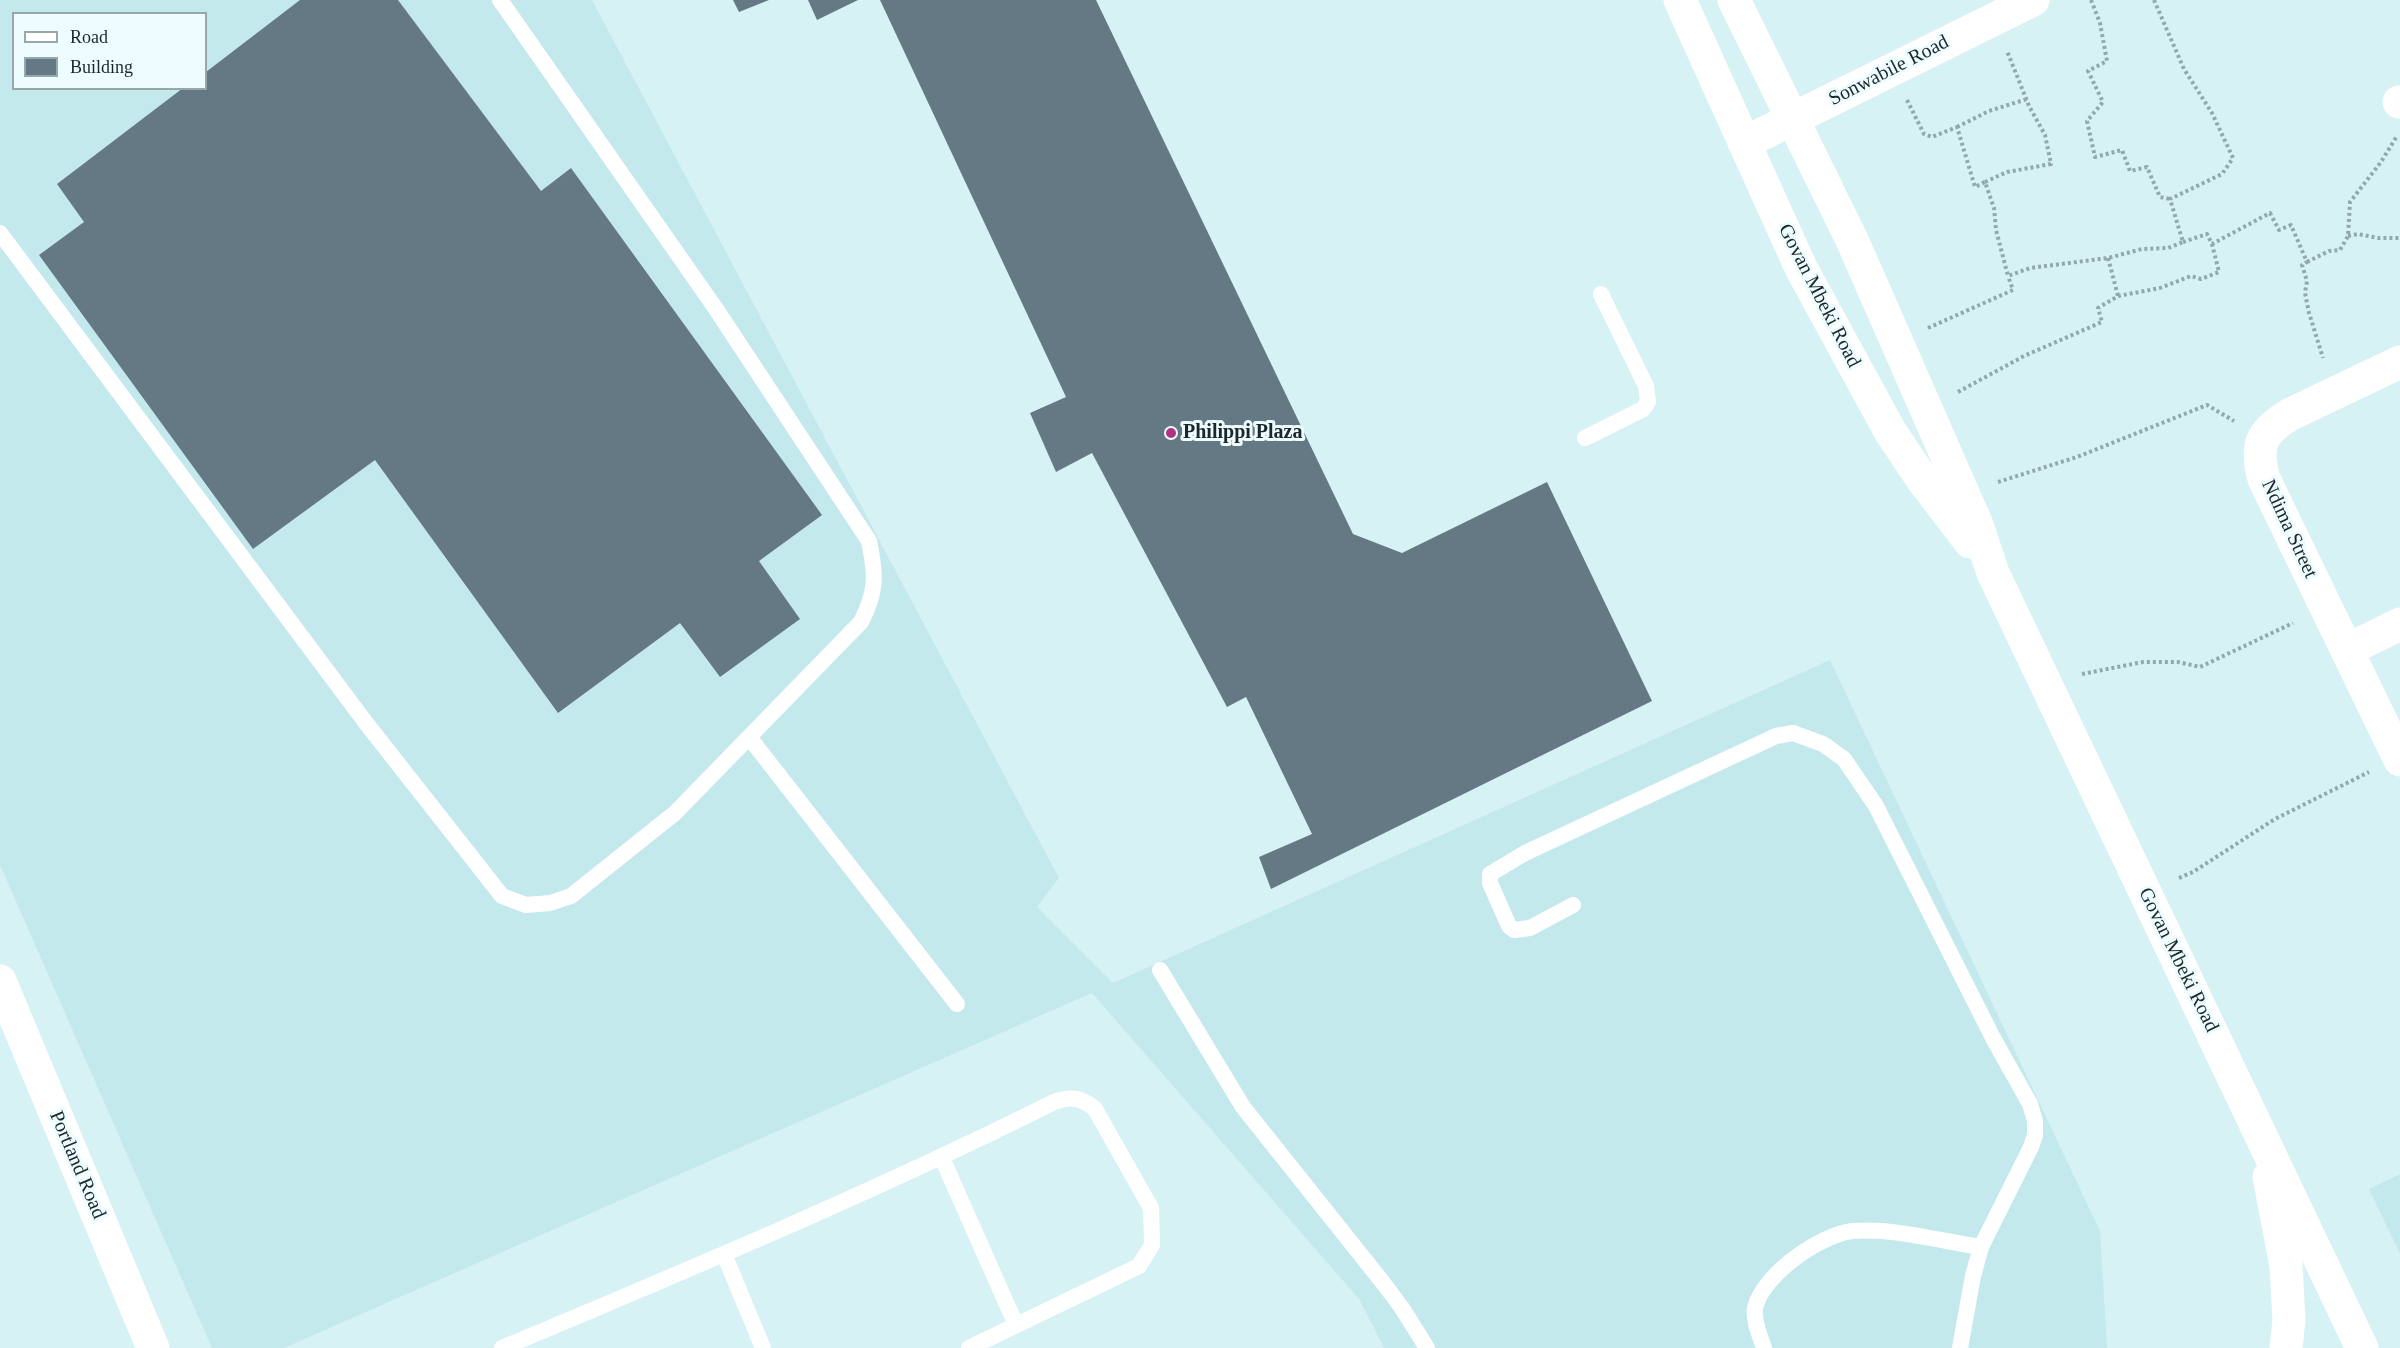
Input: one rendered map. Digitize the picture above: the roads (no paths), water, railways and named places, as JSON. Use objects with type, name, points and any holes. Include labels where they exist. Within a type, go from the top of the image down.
[{"type":"main road","name":"Govan Mbeki Road","points":[[1680,0],[1802,268],[1890,430],[1922,479],[1993,573]]},
{"type":"main road","name":"Govan Mbeki Road","points":[[1734,0],[1852,240],[1963,492],[1993,573],[2362,1348]]},
{"type":"main road","name":"Sonwabile Road","points":[[1744,143],[2033,0]]},
{"type":"main road","name":"Ndima Street","points":[[2399,759],[2264,479],[2260,453],[2263,438],[2281,419],[2400,362]]},
{"type":"main road","points":[[2347,650],[2400,624]]},
{"type":"main road","name":"Portland Road","points":[[0,981],[153,1348]]},
{"type":"main road","points":[[2264,1140],[2272,1200],[2286,1266],[2289,1320],[2286,1348]]},
{"type":"lane","points":[[0,233],[345,695],[502,896],[526,905],[550,903],[571,897],[675,813],[861,622],[871,602],[875,570],[869,541],[716,309],[500,0]]},
{"type":"lane","points":[[1585,438],[1643,408],[1648,402],[1646,386],[1601,294]]},
{"type":"lane","points":[[1573,905],[1530,928],[1514,930],[1509,926],[1490,883],[1491,874],[1525,854],[1776,736],[1793,733],[1823,744],[1844,759],[1876,806],[1993,1038],[2030,1104],[2035,1121],[2035,1135],[2031,1147],[1981,1247],[1973,1275],[1960,1348]]},
{"type":"lane","points":[[749,737],[957,1004]]},
{"type":"lane","points":[[1160,970],[1243,1107],[1384,1284],[1427,1348]]},
{"type":"lane","points":[[502,1348],[942,1158],[1054,1102],[1073,1096],[1095,1109],[1152,1208],[1152,1245],[1139,1266],[969,1348]]},
{"type":"lane","points":[[942,1158],[1016,1325]]},
{"type":"lane","points":[[1764,1348],[1756,1325],[1755,1309],[1760,1293],[1774,1275],[1796,1257],[1822,1242],[1850,1231],[1880,1231],[1981,1247]]},
{"type":"lane","points":[[724,1254],[763,1348]]},
{"type":"place","name":"Philippi Plaza","points":[[1171,433]]}]
